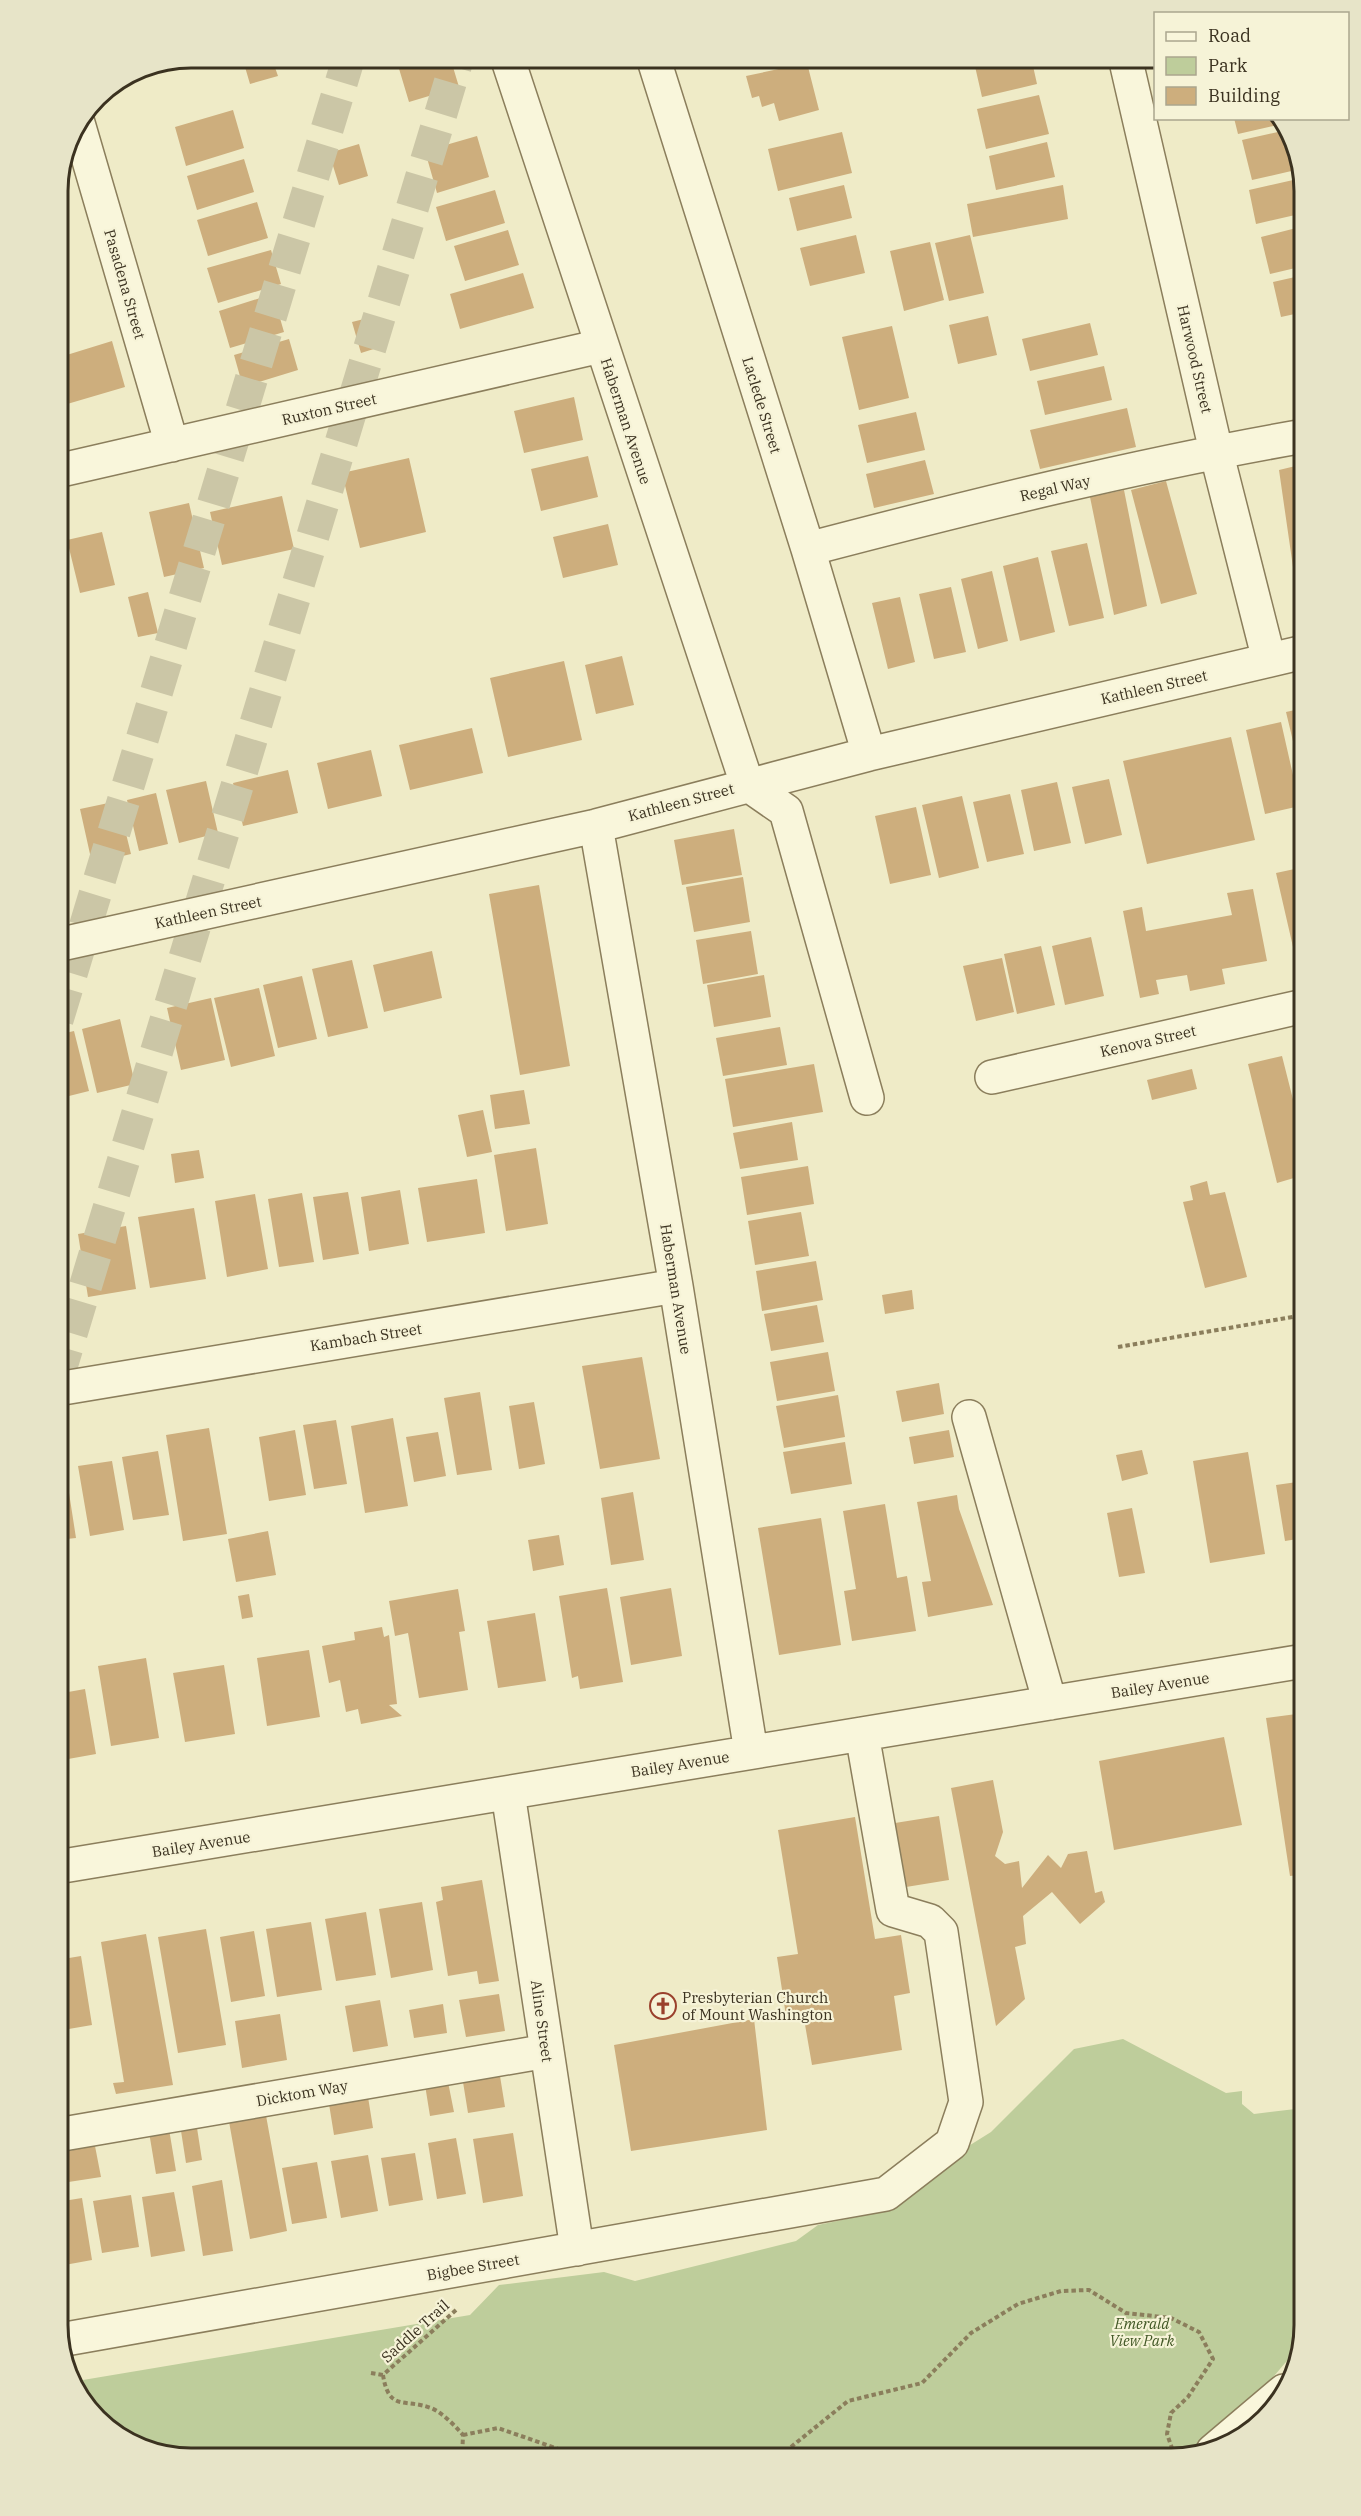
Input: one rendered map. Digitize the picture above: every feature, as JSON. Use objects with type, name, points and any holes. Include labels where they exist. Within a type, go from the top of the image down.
[{"type":"street","name":"Haberman Avenue","points":[[511,68],[747,784]]},
{"type":"street","name":"Laclede Street","points":[[656,68],[808,549],[869,754]]},
{"type":"street","name":"Harwood Street","points":[[1128,68],[1216,451],[1269,660]]},
{"type":"street","name":"Pasadena Street","points":[[81,134],[172,445]]},
{"type":"street","name":"Ruxton Street","points":[[68,469],[601,346]]},
{"type":"street","name":"Regal Way","points":[[808,549],[935,516],[1216,451],[1294,438]]},
{"type":"street","name":"Kathleen Street","points":[[68,943],[596,826],[747,784],[1294,654]]},
{"type":"street","points":[[747,784],[786,811],[867,1098]]},
{"type":"street","name":"Haberman Avenue","points":[[596,826],[676,1286],[751,1752]]},
{"type":"street","name":"Kenova Street","points":[[992,1077],[1294,1008]]},
{"type":"street","name":"Kambach Street","points":[[68,1387],[676,1286]]},
{"type":"street","points":[[969,1417],[1050,1703]]},
{"type":"street","name":"Bailey Avenue","points":[[68,1865],[1294,1663]]},
{"type":"street","name":"Bigbee Street","points":[[69,2338],[886,2194],[952,2143],[966,2102],[941,1932],[930,1921],[893,1910],[862,1734]]},
{"type":"street","name":"Aline Street","points":[[508,1793],[577,2249]]},
{"type":"street","name":"Dicktom Way","points":[[68,2133],[547,2051]]},
{"type":"path","points":[[1118,1347],[1294,1317]]},
{"type":"path","name":"Saddle Trail","points":[[463,2435],[453,2423],[431,2408],[394,2401],[386,2391],[383,2375],[466,2301],[464,2269]]},
{"type":"path","points":[[790,2448],[848,2401],[922,2383],[971,2333],[1018,2304],[1061,2290],[1089,2290],[1126,2313],[1171,2318],[1199,2332],[1213,2359],[1188,2397],[1171,2413],[1167,2434],[1173,2448]]},
{"type":"path","points":[[371,2373],[383,2375]]},
{"type":"path","points":[[462,2448],[463,2435],[498,2428],[555,2448]]},
{"type":"green space","name":"Emerald View Park","points":[[1123,2039],[1226,2093],[1242,2091],[1242,2104],[1254,2114],[1294,2109],[1294,2326],[1289,2358],[1234,2423],[1203,2444],[1171,2448],[182,2448],[151,2442],[115,2423],[93,2401],[81,2380],[470,2315],[499,2285],[604,2272],[635,2281],[796,2241],[818,2225],[861,2216],[933,2178],[967,2147],[991,2132],[1074,2049]]},
{"type":"building","points":[[245,68],[275,68],[278,76],[250,84]]},
{"type":"building","points":[[399,68],[453,68],[459,87],[409,102]]},
{"type":"building","points":[[784,68],[808,68],[819,110],[779,121],[774,103],[762,107],[759,96],[752,98],[746,76]]},
{"type":"building","points":[[975,68],[1033,68],[1037,84],[982,97]]},
{"type":"building","points":[[1039,95],[1049,134],[986,149],[977,109]]},
{"type":"building","points":[[233,110],[244,148],[186,166],[175,127]]},
{"type":"building","points":[[1234,120],[1271,120],[1275,126],[1238,134]]},
{"type":"building","points":[[842,132],[852,173],[778,191],[768,149]]},
{"type":"building","points":[[1278,132],[1292,171],[1252,180],[1242,140]]},
{"type":"building","points":[[477,136],[489,177],[437,193],[425,151]]},
{"type":"building","points":[[1047,142],[1055,177],[996,190],[989,156]]},
{"type":"building","points":[[359,144],[368,176],[339,185],[329,153]]},
{"type":"building","points":[[244,159],[254,192],[197,210],[187,176]]},
{"type":"building","points":[[1293,180],[1294,215],[1256,224],[1249,190]]},
{"type":"building","points":[[844,185],[852,218],[797,231],[789,198]]},
{"type":"building","points":[[1063,185],[1068,219],[973,237],[967,204]]},
{"type":"building","points":[[495,190],[505,223],[446,241],[436,207]]},
{"type":"building","points":[[257,202],[268,238],[208,256],[197,220]]},
{"type":"building","points":[[1294,229],[1294,268],[1270,274],[1261,237]]},
{"type":"building","points":[[508,230],[519,265],[465,281],[454,246]]},
{"type":"building","points":[[856,235],[865,273],[810,286],[800,248]]},
{"type":"building","points":[[970,235],[984,293],[949,301],[935,243]]},
{"type":"building","points":[[930,242],[944,300],[904,311],[890,251]]},
{"type":"building","points":[[271,250],[281,284],[218,303],[207,268]]},
{"type":"building","points":[[523,273],[534,308],[460,329],[450,294]]},
{"type":"building","points":[[1294,277],[1294,314],[1281,317],[1273,282]]},
{"type":"building","points":[[273,294],[284,332],[230,348],[219,311]]},
{"type":"building","points":[[988,316],[997,355],[958,364],[949,325]]},
{"type":"building","points":[[372,317],[380,347],[361,353],[352,322]]},
{"type":"building","points":[[1090,323],[1098,355],[1030,371],[1022,339]]},
{"type":"building","points":[[892,326],[909,398],[859,410],[842,337]]},
{"type":"building","points":[[289,339],[298,370],[243,387],[234,355]]},
{"type":"building","points":[[112,341],[125,387],[68,404],[68,355]]},
{"type":"building","points":[[1104,366],[1112,400],[1045,415],[1037,381]]},
{"type":"building","points":[[574,397],[583,440],[524,453],[514,411]]},
{"type":"building","points":[[1127,408],[1136,447],[1040,469],[1030,430]]},
{"type":"building","points":[[916,412],[925,450],[867,463],[858,425]]},
{"type":"building","points":[[588,456],[598,497],[541,511],[531,469]]},
{"type":"building","points":[[409,458],[426,532],[360,548],[342,473]]},
{"type":"building","points":[[925,460],[934,494],[874,508],[866,474]]},
{"type":"building","points":[[1294,466],[1294,574],[1279,470]]},
{"type":"building","points":[[1166,481],[1197,594],[1161,604],[1131,490]]},
{"type":"building","points":[[1124,490],[1147,606],[1114,615],[1090,497]]},
{"type":"building","points":[[282,496],[294,549],[222,565],[210,512]]},
{"type":"building","points":[[189,503],[204,568],[164,577],[149,512]]},
{"type":"building","points":[[608,524],[618,565],[563,578],[553,537]]},
{"type":"building","points":[[102,532],[115,585],[80,593],[68,540]]},
{"type":"building","points":[[1087,543],[1104,618],[1069,626],[1051,551]]},
{"type":"building","points":[[1038,557],[1055,632],[1020,641],[1003,566]]},
{"type":"building","points":[[992,571],[1008,641],[978,649],[961,579]]},
{"type":"building","points":[[951,587],[966,652],[934,659],[919,594]]},
{"type":"building","points":[[148,592],[158,633],[138,637],[128,597]]},
{"type":"building","points":[[900,597],[915,662],[888,669],[872,603]]},
{"type":"building","points":[[622,656],[634,705],[596,714],[585,665]]},
{"type":"building","points":[[564,661],[582,740],[508,757],[490,678]]},
{"type":"building","points":[[1294,710],[1294,745],[1286,712]]},
{"type":"building","points":[[1281,722],[1294,779],[1294,807],[1265,814],[1246,730]]},
{"type":"building","points":[[472,728],[483,773],[410,790],[399,745]]},
{"type":"building","points":[[1231,737],[1255,840],[1147,864],[1123,761]]},
{"type":"building","points":[[371,750],[382,796],[328,809],[317,763]]},
{"type":"building","points":[[288,770],[298,813],[243,826],[233,783]]},
{"type":"building","points":[[1109,779],[1122,835],[1085,844],[1072,787]]},
{"type":"building","points":[[206,781],[218,833],[179,843],[166,790]]},
{"type":"building","points":[[1057,782],[1071,843],[1034,851],[1021,790]]},
{"type":"building","points":[[156,793],[168,844],[139,851],[127,800]]},
{"type":"building","points":[[1010,794],[1024,854],[987,862],[973,802]]},
{"type":"building","points":[[962,796],[979,868],[939,878],[922,805]]},
{"type":"building","points":[[118,801],[131,854],[92,863],[80,809]]},
{"type":"building","points":[[916,807],[931,875],[890,884],[875,816]]},
{"type":"building","points":[[734,829],[742,875],[682,885],[674,840]]},
{"type":"building","points":[[1294,869],[1293,947],[1276,873]]},
{"type":"building","points":[[743,877],[750,922],[694,932],[686,887]]},
{"type":"building","points":[[539,885],[570,1066],[520,1075],[489,894]]},
{"type":"building","points":[[1253,889],[1267,961],[1222,969],[1225,984],[1190,991],[1187,975],[1156,980],[1159,994],[1140,998],[1123,911],[1142,907],[1146,931],[1232,915],[1227,893]]},
{"type":"building","points":[[751,931],[758,974],[703,984],[696,940]]},
{"type":"building","points":[[1091,937],[1104,996],[1065,1005],[1052,946]]},
{"type":"building","points":[[1041,946],[1055,1005],[1017,1014],[1004,954]]},
{"type":"building","points":[[432,951],[442,998],[384,1012],[373,965]]},
{"type":"building","points":[[1002,958],[1014,1012],[976,1021],[963,966]]},
{"type":"building","points":[[352,960],[368,1028],[328,1037],[312,969]]},
{"type":"building","points":[[764,975],[771,1017],[714,1027],[707,985]]},
{"type":"building","points":[[302,976],[317,1039],[278,1048],[263,985]]},
{"type":"building","points":[[259,988],[275,1056],[231,1067],[214,998]]},
{"type":"building","points":[[211,998],[225,1060],[181,1070],[167,1008]]},
{"type":"building","points":[[120,1019],[135,1084],[97,1093],[82,1029]]},
{"type":"building","points":[[780,1027],[787,1065],[723,1076],[716,1038]]},
{"type":"building","points":[[74,1031],[89,1091],[68,1096],[68,1032]]},
{"type":"building","points":[[1282,1056],[1294,1103],[1294,1178],[1277,1183],[1248,1064]]},
{"type":"building","points":[[814,1064],[823,1112],[733,1127],[725,1079]]},
{"type":"building","points":[[1192,1069],[1197,1089],[1152,1100],[1147,1080]]},
{"type":"building","points":[[524,1090],[530,1124],[495,1129],[490,1095]]},
{"type":"building","points":[[483,1110],[492,1152],[467,1157],[458,1115]]},
{"type":"building","points":[[792,1122],[798,1160],[740,1169],[733,1133]]},
{"type":"building","points":[[536,1148],[548,1224],[506,1231],[494,1155]]},
{"type":"building","points":[[199,1150],[204,1178],[175,1183],[171,1154]]},
{"type":"building","points":[[808,1166],[814,1204],[747,1215],[741,1177]]},
{"type":"building","points":[[477,1179],[485,1233],[427,1242],[418,1188]]},
{"type":"building","points":[[1207,1181],[1210,1195],[1225,1192],[1247,1277],[1205,1288],[1183,1202],[1193,1200],[1190,1186]]},
{"type":"building","points":[[400,1190],[409,1244],[369,1251],[361,1197]]},
{"type":"building","points":[[348,1192],[359,1254],[323,1260],[313,1197]]},
{"type":"building","points":[[302,1193],[314,1262],[279,1267],[268,1199]]},
{"type":"building","points":[[255,1194],[268,1269],[227,1277],[215,1201]]},
{"type":"building","points":[[194,1208],[206,1279],[150,1288],[138,1217]]},
{"type":"building","points":[[801,1212],[809,1256],[755,1265],[748,1221]]},
{"type":"building","points":[[126,1226],[136,1289],[88,1297],[78,1234]]},
{"type":"building","points":[[816,1261],[823,1300],[762,1311],[756,1271]]},
{"type":"building","points":[[912,1290],[914,1309],[885,1314],[882,1295]]},
{"type":"building","points":[[817,1305],[824,1342],[771,1351],[764,1314]]},
{"type":"building","points":[[828,1352],[835,1391],[777,1401],[770,1362]]},
{"type":"building","points":[[642,1357],[660,1459],[600,1469],[582,1366]]},
{"type":"building","points":[[939,1383],[944,1414],[902,1422],[896,1391]]},
{"type":"building","points":[[480,1392],[492,1470],[457,1475],[444,1398]]},
{"type":"building","points":[[838,1395],[845,1437],[784,1448],[776,1406]]},
{"type":"building","points":[[534,1402],[545,1464],[519,1469],[509,1406]]},
{"type":"building","points":[[393,1418],[408,1506],[365,1513],[351,1426]]},
{"type":"building","points":[[336,1420],[347,1484],[314,1489],[303,1425]]},
{"type":"building","points":[[209,1428],[227,1534],[183,1541],[166,1435]]},
{"type":"building","points":[[295,1430],[306,1495],[269,1501],[259,1437]]},
{"type":"building","points":[[949,1430],[954,1457],[914,1464],[909,1437]]},
{"type":"building","points":[[438,1432],[446,1476],[414,1482],[406,1437]]},
{"type":"building","points":[[845,1442],[852,1484],[791,1494],[783,1452]]},
{"type":"building","points":[[1142,1450],[1148,1474],[1122,1481],[1116,1455]]},
{"type":"building","points":[[158,1451],[169,1515],[133,1520],[122,1457]]},
{"type":"building","points":[[1248,1452],[1265,1554],[1210,1563],[1193,1461]]},
{"type":"building","points":[[112,1461],[124,1530],[90,1536],[78,1466]]},
{"type":"building","points":[[1294,1482],[1294,1540],[1285,1541],[1276,1485]]},
{"type":"building","points":[[68,1486],[76,1538],[68,1539]]},
{"type":"building","points":[[633,1492],[644,1560],[611,1565],[601,1498]]},
{"type":"building","points":[[957,1495],[959,1509],[993,1605],[928,1617],[922,1582],[931,1581],[917,1502]]},
{"type":"building","points":[[885,1504],[897,1578],[907,1576],[916,1631],[852,1641],[844,1591],[856,1589],[843,1511]]},
{"type":"building","points":[[1132,1508],[1145,1573],[1119,1577],[1107,1513]]},
{"type":"building","points":[[821,1518],[841,1645],[779,1655],[758,1528]]},
{"type":"building","points":[[268,1531],[276,1575],[236,1582],[228,1539]]},
{"type":"building","points":[[559,1535],[564,1565],[533,1571],[528,1540]]},
{"type":"building","points":[[607,1588],[623,1682],[580,1689],[578,1676],[572,1678],[559,1596]]},
{"type":"building","points":[[671,1588],[682,1656],[631,1665],[620,1597]]},
{"type":"building","points":[[458,1589],[465,1631],[459,1632],[468,1690],[419,1698],[408,1633],[395,1636],[389,1601]]},
{"type":"building","points":[[249,1594],[253,1617],[242,1619],[238,1596]]},
{"type":"building","points":[[535,1613],[546,1681],[498,1688],[487,1621]]},
{"type":"building","points":[[382,1627],[384,1637],[389,1635],[397,1704],[389,1705],[402,1716],[361,1724],[358,1709],[346,1712],[340,1680],[329,1683],[322,1646],[355,1640],[354,1632]]},
{"type":"building","points":[[309,1650],[320,1717],[267,1726],[257,1658]]},
{"type":"building","points":[[146,1658],[159,1738],[111,1746],[98,1666]]},
{"type":"building","points":[[224,1665],[235,1734],[185,1742],[173,1673]]},
{"type":"building","points":[[85,1689],[96,1754],[68,1759],[68,1692]]},
{"type":"building","points":[[1294,1714],[1294,1876],[1290,1876],[1266,1718]]},
{"type":"building","points":[[1224,1737],[1242,1825],[1114,1850],[1099,1761]]},
{"type":"building","points":[[993,1780],[1003,1832],[995,1856],[1005,1864],[1019,1861],[1022,1888],[1048,1855],[1061,1868],[1068,1854],[1087,1851],[1095,1893],[1102,1891],[1105,1902],[1080,1924],[1052,1892],[1023,1916],[1026,1944],[1015,1947],[1025,1999],[996,2026],[951,1788]]},
{"type":"building","points":[[939,1816],[949,1880],[906,1887],[895,1823]]},
{"type":"building","points":[[855,1817],[875,1939],[901,1935],[910,1993],[894,1996],[902,2050],[812,2065],[803,2013],[786,2016],[777,1957],[798,1954],[778,1830]]},
{"type":"building","points":[[482,1880],[499,1981],[479,1984],[477,1971],[448,1976],[436,1902],[443,1900],[441,1887]]},
{"type":"building","points":[[422,1902],[433,1970],[391,1978],[379,1909]]},
{"type":"building","points":[[366,1912],[376,1975],[336,1981],[325,1919]]},
{"type":"building","points":[[311,1922],[322,1990],[277,1997],[266,1929]]},
{"type":"building","points":[[206,1929],[226,2045],[178,2053],[158,1937]]},
{"type":"building","points":[[254,1931],[265,1996],[231,2002],[220,1937]]},
{"type":"building","points":[[146,1934],[173,2085],[116,2094],[113,2083],[124,2082],[101,1942]]},
{"type":"building","points":[[81,1956],[92,2025],[68,2029],[68,1958]]},
{"type":"building","points":[[499,1994],[505,2031],[466,2037],[459,2000]]},
{"type":"building","points":[[380,2000],[388,2046],[353,2052],[345,2006]]},
{"type":"building","points":[[443,2004],[447,2033],[414,2038],[409,2010]]},
{"type":"building","points":[[280,2014],[287,2060],[242,2068],[235,2021]]},
{"type":"building","points":[[754,2019],[767,2130],[631,2151],[614,2045]]},
{"type":"building","points":[[500,2076],[505,2107],[468,2113],[463,2082]]},
{"type":"building","points":[[448,2082],[454,2112],[430,2116],[425,2085]]},
{"type":"building","points":[[368,2097],[373,2128],[334,2135],[329,2104]]},
{"type":"building","points":[[265,2110],[287,2231],[250,2239],[228,2116]]},
{"type":"building","points":[[197,2128],[202,2160],[186,2163],[181,2131]]},
{"type":"building","points":[[169,2129],[176,2171],[156,2174],[149,2132]]},
{"type":"building","points":[[513,2133],[523,2196],[483,2203],[473,2139]]},
{"type":"building","points":[[456,2138],[466,2194],[437,2199],[428,2143]]},
{"type":"building","points":[[95,2146],[101,2177],[68,2182],[68,2151]]},
{"type":"building","points":[[415,2153],[423,2200],[389,2206],[381,2158]]},
{"type":"building","points":[[368,2155],[378,2211],[341,2218],[331,2161]]},
{"type":"building","points":[[317,2162],[327,2218],[292,2224],[282,2168]]},
{"type":"building","points":[[222,2180],[233,2251],[203,2256],[192,2186]]},
{"type":"building","points":[[174,2192],[185,2251],[151,2257],[142,2197]]},
{"type":"building","points":[[131,2195],[139,2247],[102,2253],[93,2201]]},
{"type":"building","points":[[82,2198],[92,2260],[68,2264],[68,2200]]},
{"type":"tunnel","points":[[68,984],[346,68]]},
{"type":"tunnel","points":[[68,1344],[455,68]]},
{"type":"place","name":"Presbyterian Church of Mount Washington","points":[[663,2006]]}]
